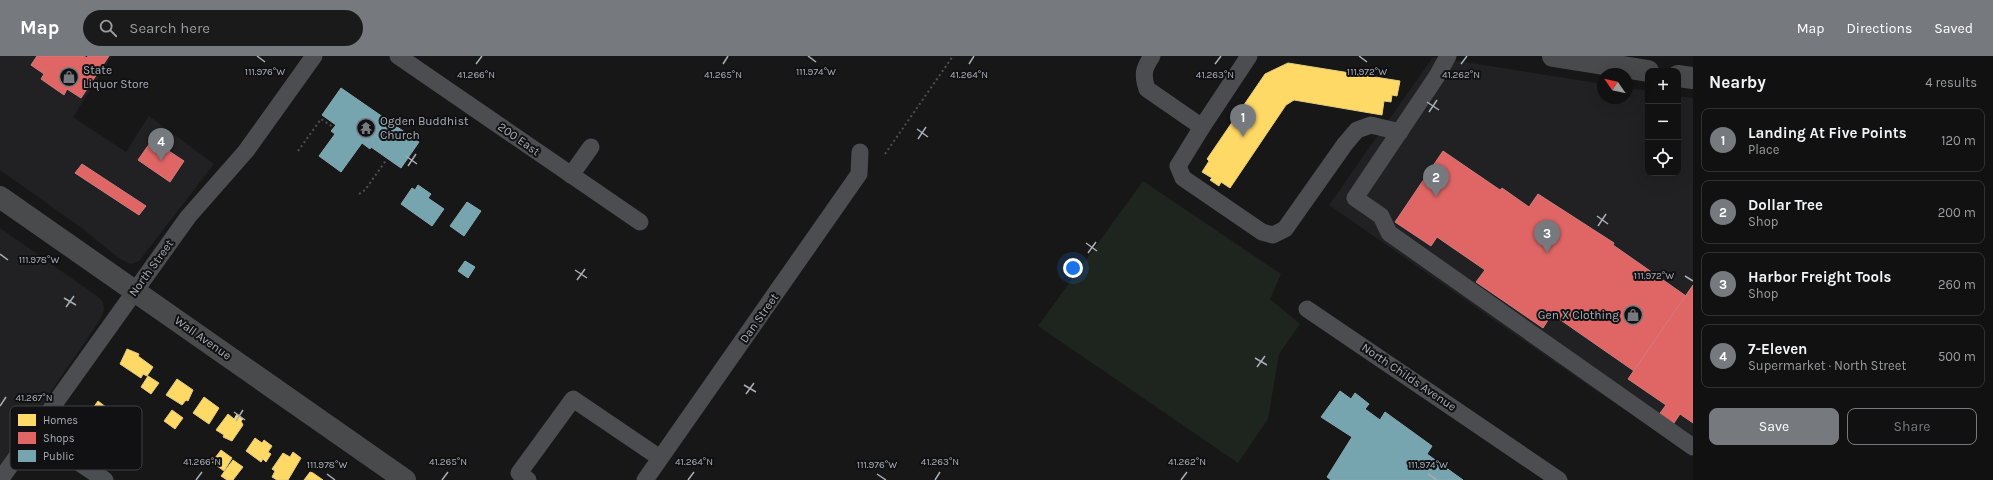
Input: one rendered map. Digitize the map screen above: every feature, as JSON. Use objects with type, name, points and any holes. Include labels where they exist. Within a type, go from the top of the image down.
[{"type":"main road","points":[[1553,56],[1645,71]]},
{"type":"main road","points":[[1681,76],[1693,78]]},
{"type":"main road","name":"Wall Avenue","points":[[0,197],[405,480]]},
{"type":"street","name":"200 East","points":[[398,56],[640,222]]},
{"type":"street","points":[[1152,56],[1144,68],[1144,81],[1147,89],[1202,127]]},
{"type":"street","points":[[1249,56],[1178,166],[1183,178],[1262,232],[1273,235],[1285,229],[1344,144],[1357,130],[1371,125],[1400,132]]},
{"type":"street","points":[[1448,56],[1437,76],[1355,198],[1381,216],[1389,233],[1693,447]]},
{"type":"street","name":"North Street","points":[[52,406],[188,217],[264,128],[312,58]]},
{"type":"street","points":[[571,175],[591,147]]},
{"type":"street","name":"Dan Street","points":[[645,480],[858,174],[860,152]]},
{"type":"street","name":"North Childs Avenue","points":[[1307,309],[1559,480]]},
{"type":"street","points":[[520,478],[573,399],[660,458]]},
{"type":"street","name":"North Street","points":[[0,480],[10,465]]},
{"type":"street","points":[[90,470],[105,480]]},
{"type":"path","points":[[885,154],[953,56]]},
{"type":"path","points":[[298,151],[321,119],[333,127]]},
{"type":"path","points":[[359,194],[365,190],[386,159]]},
{"type":"shaded area","points":[[0,56],[112,56],[73,117],[126,152],[149,116],[214,164],[139,261],[131,264],[120,259],[83,229],[0,170]]},
{"type":"shaded area","points":[[1433,57],[1597,83],[1597,104],[1633,104],[1633,89],[1645,91],[1645,176],[1681,176],[1681,96],[1693,98],[1693,455],[1586,384],[1329,205]]},
{"type":"shaded area","points":[[1143,181],[1281,274],[1270,299],[1300,324],[1279,354],[1268,419],[1238,463],[1038,326]]},
{"type":"shaded area","points":[[0,228],[97,296],[103,302],[104,310],[100,320],[41,406],[10,406],[10,451],[0,466]]},
{"type":"building: Homes","points":[[1288,63],[1400,81],[1397,96],[1392,95],[1391,102],[1384,101],[1382,115],[1294,100],[1286,105],[1230,188],[1221,182],[1219,186],[1210,180],[1212,178],[1202,172],[1209,161],[1207,159],[1265,74]]},
{"type":"building: Homes","points":[[127,349],[139,354],[138,356],[153,367],[147,376],[143,374],[141,378],[120,364]]},
{"type":"building: Homes","points":[[148,376],[159,383],[151,394],[141,387]]},
{"type":"building: Homes","points":[[177,379],[193,390],[188,401],[186,400],[182,405],[166,395]]},
{"type":"building: Homes","points":[[204,397],[219,408],[209,424],[193,413]]},
{"type":"building: Homes","points":[[98,401],[105,406],[94,406]]},
{"type":"building: Homes","points":[[172,410],[183,418],[175,429],[164,421]]},
{"type":"building: Homes","points":[[228,414],[234,419],[237,414],[243,419],[241,421],[243,425],[232,441],[223,437],[224,435],[216,430]]},
{"type":"building: Homes","points":[[255,438],[262,443],[264,440],[272,446],[268,452],[271,454],[266,462],[263,459],[261,462],[246,451]]},
{"type":"building: Homes","points":[[221,450],[232,458],[224,471],[212,462]]},
{"type":"building: Homes","points":[[293,452],[301,458],[288,480],[277,480],[272,477],[275,471],[272,469],[283,453],[290,457]]},
{"type":"building: Homes","points":[[233,460],[243,467],[233,480],[227,480],[221,476]]},
{"type":"building: Homes","points":[[310,472],[313,473],[323,480],[304,480]]},
{"type":"building: Shops","name":"State Liquor Store","points":[[37,56],[84,56],[87,58],[88,56],[109,56],[81,98],[67,89],[64,95],[41,79],[44,74],[31,65]]},
{"type":"building: Shops","points":[[152,140],[184,161],[170,182],[138,160]]},
{"type":"building: Shops","points":[[1443,151],[1500,190],[1502,188],[1529,207],[1538,194],[1614,243],[1613,245],[1686,296],[1634,371],[1552,314],[1543,328],[1476,282],[1485,270],[1437,237],[1431,246],[1395,222]]},
{"type":"building: Shops","points":[[82,164],[146,206],[139,215],[75,173]]},
{"type":"building: Shops","points":[[1693,285],[1693,423],[1680,414],[1672,426],[1658,416],[1666,405],[1628,379]]},
{"type":"building: Public","name":"Ogden Buddhist Church","points":[[341,88],[419,142],[401,168],[371,147],[370,149],[362,143],[341,172],[319,156],[335,134],[331,131],[336,125],[322,115]]},
{"type":"building: Public","points":[[418,185],[431,194],[428,198],[444,209],[432,226],[401,204],[412,188],[415,190]]},
{"type":"building: Public","points":[[467,202],[481,211],[464,236],[450,226]]},
{"type":"building: Public","points":[[465,261],[475,267],[468,278],[458,271]]},
{"type":"building: Public","points":[[1340,391],[1351,399],[1355,393],[1369,404],[1365,409],[1380,420],[1385,412],[1432,446],[1427,454],[1463,480],[1331,480],[1327,477],[1352,437],[1321,417]]},
{"type":"place","name":"State Liquor Store","points":[[69,77]]},
{"type":"place","name":"Ogden Buddhist Church","points":[[366,128]]},
{"type":"place","name":"Landing At Five Points","points":[[1243,137]]},
{"type":"place","name":"7-Eleven","points":[[161,161]]},
{"type":"place","name":"Dollar Tree","points":[[1436,197]]},
{"type":"place","name":"Harbor Freight Tools","points":[[1547,253]]},
{"type":"place","name":"Gen X Clothing","points":[[1633,315]]}]
